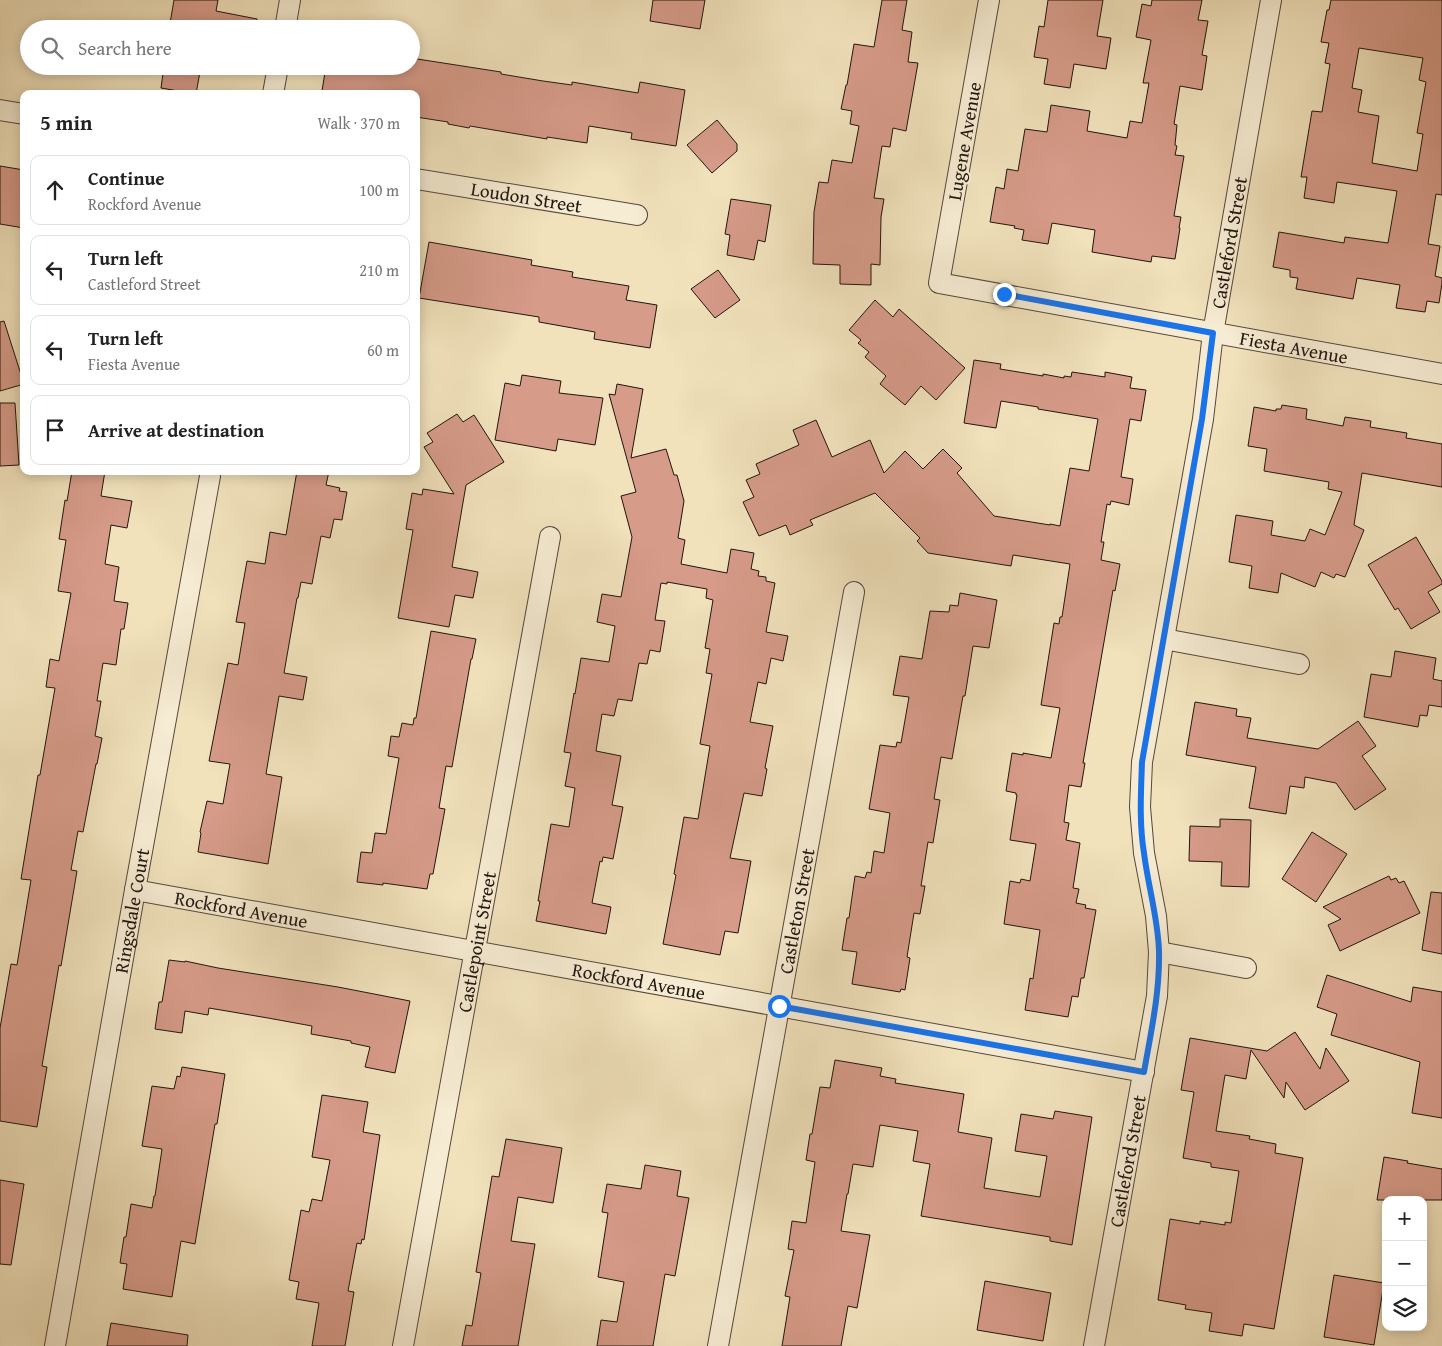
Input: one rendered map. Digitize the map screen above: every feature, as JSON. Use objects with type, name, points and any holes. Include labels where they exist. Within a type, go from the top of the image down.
[{"type":"street","points":[[287,20],[290,0]]},
{"type":"street","name":"Lugene Avenue","points":[[939,283],[989,0]]},
{"type":"street","name":"Castleford Street","points":[[1094,1346],[1157,996],[1159,952],[1156,916],[1144,853],[1140,807],[1142,762],[1202,419],[1213,333],[1272,0]]},
{"type":"street","points":[[274,90],[276,75]]},
{"type":"street","points":[[0,110],[20,113]]},
{"type":"street","name":"Loudon Street","points":[[420,180],[637,215]]},
{"type":"street","name":"Fiesta Avenue","points":[[939,283],[1442,374]]},
{"type":"street","name":"Ringsdale Court","points":[[55,1346],[210,476]]},
{"type":"street","name":"Castlepoint Street","points":[[403,1346],[550,537]]},
{"type":"street","name":"Castleton Street","points":[[718,1346],[854,592]]},
{"type":"street","points":[[1164,639],[1299,664]]},
{"type":"street","name":"Rockford Avenue","points":[[135,890],[1144,1072]]},
{"type":"street","points":[[1159,952],[1246,968]]},
{"type":"building","points":[[174,0],[218,0],[216,11],[257,19],[257,20],[171,20]]},
{"type":"building","points":[[653,0],[705,0],[700,29],[650,21]]},
{"type":"building","points":[[882,0],[907,0],[902,30],[912,32],[908,62],[918,63],[906,131],[893,128],[890,147],[882,146],[874,198],[884,199],[881,217],[880,265],[871,264],[871,285],[840,284],[840,265],[813,264],[814,212],[819,182],[828,183],[832,160],[852,163],[859,126],[850,124],[852,111],[841,109],[854,44],[874,47]]},
{"type":"building","points":[[1048,0],[1103,0],[1097,36],[1111,38],[1106,69],[1074,64],[1070,88],[1044,84],[1048,59],[1034,57],[1039,26],[1044,27]]},
{"type":"building","points":[[1152,0],[1202,0],[1198,20],[1208,21],[1202,55],[1207,56],[1202,90],[1180,86],[1174,124],[1177,125],[1175,155],[1184,156],[1174,216],[1181,217],[1175,259],[1152,256],[1151,262],[1092,252],[1095,230],[1052,223],[1048,244],[1022,240],[1024,230],[1014,228],[1015,226],[990,222],[996,187],[1004,189],[1007,169],[1018,171],[1025,129],[1047,132],[1051,105],[1090,111],[1087,131],[1127,138],[1130,121],[1142,123],[1149,83],[1143,83],[1151,40],[1136,37],[1142,4],[1151,6]]},
{"type":"building","points":[[1331,0],[1442,0],[1442,195],[1436,194],[1428,244],[1440,246],[1435,276],[1442,278],[1442,283],[1439,303],[1427,301],[1425,312],[1396,308],[1400,285],[1357,278],[1353,299],[1296,289],[1298,278],[1290,277],[1290,270],[1273,267],[1279,232],[1344,243],[1345,237],[1388,243],[1397,191],[1337,182],[1334,203],[1304,198],[1307,177],[1301,177],[1312,111],[1322,112],[1330,64],[1325,63],[1329,43],[1321,42],[1327,10],[1329,10]],"holes":[[[1359,48],[1423,58],[1419,80],[1426,82],[1417,133],[1423,134],[1417,171],[1372,163],[1379,116],[1358,112],[1362,90],[1352,88]]]},
{"type":"building","points":[[420,59],[501,72],[501,74],[543,81],[572,85],[572,82],[638,93],[640,82],[685,90],[676,146],[631,139],[632,133],[589,126],[587,143],[448,124],[448,122],[420,118],[420,90],[322,90],[325,75],[420,75]]},
{"type":"building","points":[[163,75],[199,75],[197,90],[161,88]]},
{"type":"building","points":[[717,120],[737,144],[737,151],[712,173],[687,145]]},
{"type":"building","points":[[0,166],[20,169],[20,227],[0,224]]},
{"type":"building","points":[[731,199],[771,205],[765,242],[758,240],[754,260],[727,255],[730,235],[725,234]]},
{"type":"building","points":[[429,242],[532,260],[531,265],[573,272],[572,277],[629,286],[626,300],[657,305],[650,348],[594,339],[595,332],[539,322],[539,317],[420,298]]},
{"type":"building","points":[[718,270],[740,300],[715,318],[691,289]]},
{"type":"building","points":[[875,300],[893,317],[899,309],[965,368],[936,400],[921,386],[905,405],[880,384],[886,376],[865,357],[869,352],[858,343],[861,340],[849,330]]},
{"type":"building","points":[[4,321],[20,371],[20,385],[0,391],[0,322]]},
{"type":"building","points":[[974,360],[1001,364],[1000,369],[1064,378],[1064,376],[1071,377],[1072,372],[1105,377],[1105,372],[1132,377],[1130,388],[1146,390],[1141,421],[1130,419],[1121,477],[1133,479],[1129,505],[1111,501],[1110,505],[1107,504],[1101,542],[1104,542],[1101,560],[1120,564],[1115,591],[1113,590],[1083,763],[1085,763],[1081,787],[1069,785],[1064,822],[1069,823],[1066,840],[1080,843],[1073,888],[1079,889],[1076,903],[1086,905],[1085,908],[1096,910],[1084,978],[1081,978],[1078,997],[1072,996],[1068,1017],[1025,1010],[1030,978],[1033,979],[1040,930],[1004,924],[1010,881],[1020,883],[1021,879],[1030,881],[1036,844],[1010,840],[1017,795],[1016,793],[1006,791],[1012,753],[1051,758],[1060,708],[1041,705],[1054,623],[1059,624],[1060,617],[1062,617],[1070,564],[1013,555],[1011,566],[928,553],[917,541],[920,538],[875,493],[810,520],[813,525],[790,535],[786,525],[759,536],[743,502],[754,497],[746,480],[760,474],[756,464],[799,445],[793,430],[816,420],[832,457],[870,440],[884,473],[905,451],[923,469],[943,449],[962,468],[957,473],[994,516],[1060,526],[1070,468],[1089,471],[1098,419],[1001,401],[996,428],[964,423]]},
{"type":"building","points":[[522,375],[561,381],[559,393],[603,398],[595,445],[558,439],[556,451],[495,440],[505,383],[520,386]]},
{"type":"building","points":[[617,384],[643,389],[631,458],[666,449],[674,475],[677,475],[684,501],[678,538],[685,540],[681,564],[727,573],[731,549],[754,553],[751,569],[759,571],[758,576],[766,577],[766,581],[775,583],[766,632],[788,636],[783,661],[771,658],[766,684],[758,682],[750,722],[773,726],[762,796],[744,793],[730,858],[751,861],[738,933],[725,931],[720,955],[663,944],[676,875],[674,874],[684,817],[698,819],[710,746],[700,744],[712,674],[706,673],[710,649],[705,648],[713,600],[706,598],[707,589],[667,582],[667,584],[661,583],[655,620],[665,621],[660,652],[650,650],[647,664],[639,663],[632,701],[618,699],[614,716],[602,714],[596,751],[621,756],[612,805],[623,807],[613,859],[603,857],[602,862],[600,861],[592,903],[611,907],[606,934],[536,921],[551,824],[569,827],[575,788],[565,786],[571,753],[564,752],[581,658],[609,662],[615,626],[597,622],[602,594],[621,597],[632,537],[621,496],[636,492],[609,394],[615,395]]},
{"type":"building","points":[[0,403],[15,403],[19,465],[0,466]]},
{"type":"building","points":[[1282,405],[1307,409],[1306,419],[1343,426],[1345,417],[1371,421],[1370,427],[1407,433],[1406,438],[1442,444],[1442,487],[1362,473],[1354,525],[1364,530],[1345,577],[1336,574],[1334,578],[1321,572],[1315,587],[1281,573],[1278,593],[1249,588],[1252,566],[1229,562],[1236,515],[1273,521],[1271,535],[1305,541],[1310,529],[1325,535],[1342,492],[1328,489],[1329,482],[1264,471],[1267,449],[1248,446],[1254,407],[1276,411],[1276,409],[1281,409]]},
{"type":"building","points":[[457,414],[463,422],[474,415],[504,462],[466,485],[452,567],[478,572],[473,598],[455,595],[449,627],[398,618],[413,530],[406,529],[412,493],[422,495],[423,489],[454,494],[424,447],[433,442],[427,433]]},
{"type":"building","points":[[71,475],[104,475],[101,496],[132,501],[127,528],[111,525],[105,564],[119,567],[114,601],[128,603],[124,629],[121,629],[116,665],[103,663],[97,701],[101,701],[95,736],[102,738],[83,832],[78,831],[71,870],[77,871],[42,1066],[47,1067],[37,1127],[0,1121],[0,1028],[11,964],[17,965],[31,880],[21,879],[55,688],[46,687],[50,659],[59,661],[71,593],[58,591],[66,540],[59,539],[65,500],[67,501]]},
{"type":"building","points":[[296,475],[328,475],[326,485],[340,488],[339,491],[347,492],[342,520],[334,519],[330,538],[321,536],[312,584],[301,582],[297,598],[284,673],[307,677],[303,700],[279,696],[266,774],[282,777],[268,864],[198,852],[200,832],[207,801],[223,804],[230,764],[209,761],[228,663],[238,665],[245,623],[236,622],[247,561],[265,564],[270,532],[286,535]]},
{"type":"building","points":[[1416,537],[1442,584],[1428,592],[1440,612],[1411,629],[1398,608],[1395,610],[1368,565]]},
{"type":"building","points":[[960,593],[997,600],[989,648],[973,646],[952,759],[941,757],[934,799],[940,800],[933,843],[928,842],[921,886],[925,886],[920,914],[914,913],[907,957],[910,958],[905,990],[901,989],[900,992],[852,984],[857,952],[842,950],[855,876],[865,878],[867,872],[871,873],[874,851],[884,853],[890,813],[869,809],[880,745],[896,747],[897,742],[901,743],[909,697],[893,695],[900,656],[922,659],[930,611],[949,612],[950,605],[958,606]]},
{"type":"building","points":[[431,631],[476,639],[452,767],[446,766],[439,808],[445,809],[433,874],[430,874],[427,889],[383,883],[383,885],[357,882],[361,852],[372,853],[375,833],[386,834],[399,758],[388,756],[391,736],[399,737],[402,723],[413,725],[414,718],[416,718]]},
{"type":"building","points":[[1395,651],[1436,658],[1433,679],[1442,681],[1442,707],[1429,705],[1427,716],[1420,715],[1418,727],[1364,717],[1371,674],[1391,677]]},
{"type":"building","points":[[1195,702],[1237,709],[1236,716],[1251,718],[1247,738],[1318,749],[1358,721],[1376,746],[1362,756],[1386,789],[1355,810],[1336,783],[1305,777],[1304,788],[1290,786],[1286,814],[1249,808],[1256,767],[1186,755]]},
{"type":"building","points":[[1220,819],[1251,820],[1249,887],[1221,886],[1222,862],[1189,861],[1190,826],[1220,827]]},
{"type":"building","points":[[1312,832],[1347,854],[1316,902],[1282,879]]},
{"type":"building","points":[[1389,876],[1391,880],[1396,878],[1399,883],[1404,881],[1420,913],[1340,951],[1328,925],[1341,919],[1323,907]]},
{"type":"building","points":[[1431,892],[1442,893],[1442,954],[1422,950]]},
{"type":"building","points":[[169,960],[185,961],[338,987],[410,1001],[395,1073],[365,1067],[370,1047],[351,1043],[351,1041],[311,1034],[312,1026],[209,1008],[208,1015],[185,1011],[182,1033],[155,1029]]},
{"type":"building","points":[[1327,975],[1411,1002],[1413,987],[1442,992],[1442,1118],[1412,1113],[1420,1062],[1331,1035],[1337,1014],[1317,1007]]},
{"type":"building","points":[[1295,1032],[1320,1069],[1326,1048],[1349,1081],[1305,1110],[1286,1082],[1284,1098],[1251,1050],[1246,1079],[1225,1075],[1216,1131],[1250,1136],[1249,1139],[1276,1144],[1275,1153],[1303,1158],[1274,1329],[1244,1324],[1242,1336],[1209,1331],[1212,1313],[1185,1309],[1186,1305],[1158,1300],[1170,1219],[1200,1224],[1200,1221],[1225,1225],[1225,1222],[1231,1223],[1239,1171],[1211,1167],[1211,1163],[1183,1158],[1194,1092],[1181,1090],[1190,1038],[1267,1051]]},
{"type":"building","points":[[835,1060],[882,1068],[880,1076],[896,1079],[895,1083],[964,1094],[958,1132],[992,1138],[984,1188],[1040,1197],[1047,1156],[1015,1151],[1021,1114],[1053,1119],[1055,1111],[1092,1117],[1072,1245],[1050,1241],[1050,1237],[921,1216],[930,1164],[913,1161],[918,1131],[880,1125],[873,1167],[853,1164],[847,1194],[841,1231],[870,1235],[857,1308],[848,1306],[841,1346],[782,1346],[790,1297],[785,1296],[794,1250],[788,1249],[792,1221],[806,1223],[815,1162],[806,1160],[810,1134],[812,1134],[820,1087],[830,1088]]},
{"type":"building","points":[[182,1067],[225,1074],[195,1244],[181,1241],[172,1297],[123,1289],[127,1264],[120,1263],[131,1204],[152,1208],[155,1196],[162,1149],[142,1146],[152,1086],[174,1089],[177,1076],[180,1077]]},
{"type":"building","points":[[322,1095],[368,1102],[363,1132],[380,1135],[364,1240],[362,1239],[361,1244],[357,1243],[348,1291],[354,1292],[345,1346],[312,1346],[319,1303],[296,1299],[299,1282],[289,1280],[301,1210],[309,1212],[312,1199],[322,1201],[330,1160],[312,1157]]},
{"type":"building","points":[[506,1139],[562,1148],[553,1203],[518,1197],[511,1241],[535,1244],[518,1346],[462,1346],[466,1325],[472,1326],[481,1273],[476,1272],[492,1176],[499,1177]]},
{"type":"building","points":[[1384,1157],[1442,1169],[1442,1200],[1427,1200],[1427,1196],[1382,1196],[1382,1200],[1377,1200]]},
{"type":"building","points":[[645,1165],[681,1171],[677,1196],[689,1198],[675,1276],[665,1274],[653,1346],[597,1346],[601,1320],[617,1322],[624,1282],[598,1277],[608,1213],[602,1212],[607,1184],[641,1189]]},
{"type":"building","points":[[0,1180],[24,1184],[11,1265],[0,1264]]},
{"type":"building","points":[[1334,1275],[1382,1283],[1382,1295],[1374,1345],[1324,1337]]},
{"type":"building","points":[[985,1281],[1051,1293],[1043,1341],[977,1330]]},
{"type":"building","points":[[111,1323],[188,1335],[187,1346],[107,1346]]},
{"type":"route","points":[[779,1006],[1144,1072],[1157,996],[1159,952],[1156,916],[1144,853],[1140,807],[1142,762],[1202,419],[1213,333],[1004,294]]}]
